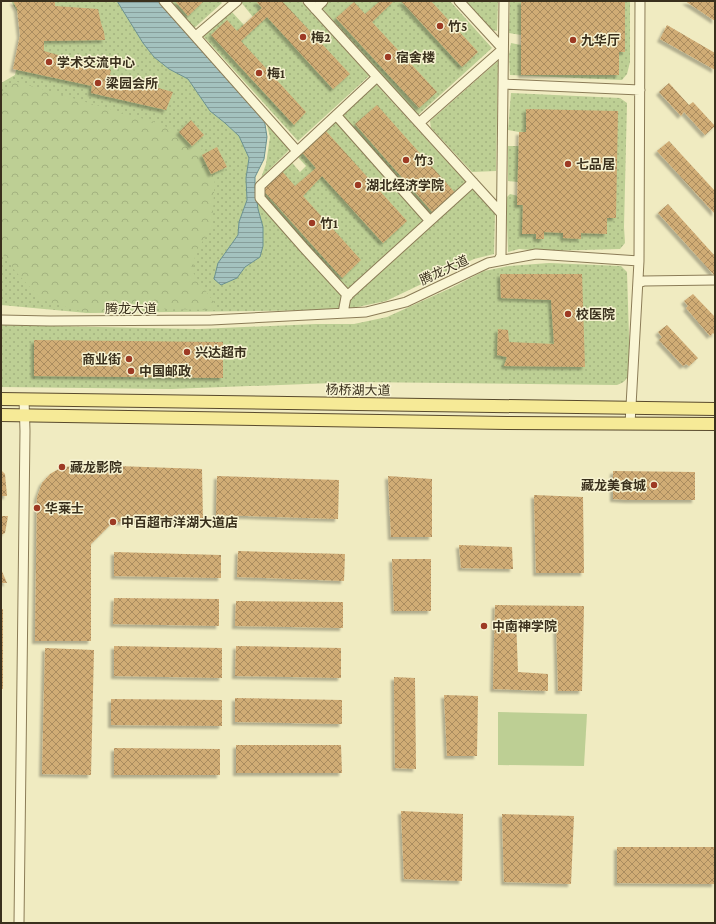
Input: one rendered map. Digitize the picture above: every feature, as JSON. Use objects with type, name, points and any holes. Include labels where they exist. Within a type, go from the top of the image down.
[{"type":"main road","name":"杨桥湖大道","points":[[1,399],[715,409]]},
{"type":"main road","points":[[1,415],[507,423],[715,424]]},
{"type":"street","points":[[164,1],[297,151]]},
{"type":"street","points":[[196,36],[237,1]]},
{"type":"street","points":[[308,1],[501,213]]},
{"type":"street","points":[[315,9],[323,1]]},
{"type":"street","points":[[459,1],[503,49]]},
{"type":"street","points":[[498,261],[501,256],[504,1]]},
{"type":"street","points":[[630,424],[639,261],[640,1]]},
{"type":"street","points":[[419,123],[503,49]]},
{"type":"street","points":[[348,296],[260,198],[260,186],[377,77]]},
{"type":"street","points":[[502,84],[640,90]]},
{"type":"street","points":[[336,115],[430,221]]},
{"type":"street","points":[[343,313],[346,297],[473,182]]},
{"type":"street","name":"腾龙大道","points":[[1,320],[211,320],[366,312],[406,302],[488,263],[498,261],[536,254],[639,261]]},
{"type":"street","points":[[638,283],[644,281],[715,280]]},
{"type":"street","points":[[19,923],[24,399]]},
{"type":"green space","points":[[11,1],[117,1],[143,43],[154,57],[169,69],[188,79],[210,111],[239,136],[249,158],[246,178],[247,200],[239,222],[238,235],[218,263],[237,278],[245,267],[260,257],[256,200],[260,198],[348,296],[432,219],[340,115],[375,83],[495,214],[494,254],[474,259],[386,301],[343,310],[87,313],[1,305],[1,83],[15,75],[22,41],[19,15]]},
{"type":"green space","points":[[166,1],[220,1],[222,3],[192,30]]},
{"type":"green space","points":[[240,1],[301,1],[369,76],[298,141],[203,36],[231,11],[244,25],[253,17]]},
{"type":"green space","points":[[328,1],[450,1],[492,48],[418,115],[321,7]]},
{"type":"green space","points":[[464,1],[498,1],[497,31],[491,30]]},
{"type":"green space","name":"九华厅","points":[[510,1],[630,1],[630,62],[627,74],[622,80],[510,75],[509,55],[511,43],[521,45],[521,35],[509,33]]},
{"type":"green space","points":[[498,61],[496,171],[472,172],[431,128],[430,121]]},
{"type":"green space","points":[[14,81],[154,122],[197,139],[215,176],[212,226],[196,252],[192,271],[219,310],[158,309],[87,313],[42,300],[15,271],[1,252],[1,93]]},
{"type":"green space","name":"七品居","points":[[511,93],[620,98],[627,103],[624,227],[625,243],[620,249],[545,251],[519,249],[508,252],[506,198],[510,194],[518,196],[518,182],[508,181],[508,146],[519,146],[519,132],[508,130]]},
{"type":"green space","points":[[335,118],[425,221],[348,291],[255,188],[289,159],[300,172],[306,166],[295,154]]},
{"type":"green space","points":[[266,121],[291,148],[261,178],[266,164],[270,137]]},
{"type":"green space","points":[[549,263],[621,266],[627,272],[630,369],[625,381],[617,385],[359,382],[171,389],[1,387],[1,325],[198,329],[316,324],[354,324],[387,317],[484,271],[509,266]]},
{"type":"green space","points":[[498,712],[587,714],[584,766],[498,765]]},
{"type":"water","points":[[117,1],[159,1],[264,118],[267,137],[264,159],[255,177],[258,209],[263,227],[263,246],[260,257],[245,267],[237,278],[221,285],[214,279],[218,263],[238,235],[239,222],[247,200],[246,178],[249,158],[239,136],[210,111],[188,79],[169,69],[154,57],[143,43]]},
{"type":"building","name":"学术交流中心","points":[[13,1],[55,1],[55,6],[98,9],[105,40],[44,41],[44,51],[111,70],[110,75],[173,92],[166,110],[91,93],[92,86],[13,69],[20,35],[17,9]]},
{"type":"building","points":[[175,1],[204,1],[188,16]]},
{"type":"building","points":[[256,1],[282,1],[350,74],[333,89],[267,17],[241,41],[306,112],[294,125],[211,35],[227,20],[237,31],[262,8]]},
{"type":"building","name":"宿舍楼","points":[[380,1],[394,1],[372,22],[437,92],[419,108],[336,18],[354,2],[365,14]]},
{"type":"building","name":"宿舍楼","points":[[401,1],[431,1],[478,52],[462,67]]},
{"type":"building","name":"九华厅","points":[[521,1],[625,1],[625,52],[619,52],[619,75],[521,75]]},
{"type":"building","points":[[685,1],[715,1],[715,21]]},
{"type":"building","points":[[667,25],[715,53],[715,70],[660,39]]},
{"type":"building","points":[[669,83],[689,105],[693,102],[715,126],[705,135],[684,112],[681,116],[659,92]]},
{"type":"building","name":"竹3","points":[[377,105],[457,195],[435,215],[355,124]]},
{"type":"building","name":"七品居","points":[[526,109],[618,111],[616,218],[607,218],[607,234],[581,233],[581,239],[563,238],[563,233],[544,232],[544,239],[536,239],[536,234],[522,234],[523,205],[517,205],[519,132],[526,132]]},
{"type":"building","points":[[191,120],[204,135],[192,146],[179,132]]},
{"type":"building","points":[[325,130],[407,221],[383,243],[322,176],[303,196],[361,260],[342,278],[261,188],[281,170],[295,186],[316,168],[301,151]]},
{"type":"building","points":[[669,141],[715,191],[715,214],[657,151]]},
{"type":"building","points":[[217,147],[227,167],[211,174],[202,155]]},
{"type":"building","points":[[668,204],[715,256],[715,276],[658,213]]},
{"type":"building","name":"校医院","points":[[500,274],[582,274],[585,367],[504,366],[507,357],[497,355],[498,329],[508,330],[509,342],[554,344],[551,300],[501,298]]},
{"type":"building","points":[[693,294],[715,317],[715,335],[713,333],[710,336],[686,308],[688,306],[684,301]]},
{"type":"building","points":[[667,325],[698,358],[689,366],[686,364],[683,366],[659,340],[662,337],[658,332]]},
{"type":"building","name":"商业街","points":[[34,340],[223,342],[223,378],[34,376]]},
{"type":"building","points":[[89,465],[202,469],[203,522],[113,522],[91,544],[91,641],[35,641],[37,497],[42,483],[50,474],[62,467],[76,466],[89,470]]},
{"type":"building","points":[[1,470],[5,474],[7,496],[1,496]]},
{"type":"building","name":"藏龙美食城","points":[[613,471],[695,472],[695,500],[613,499]]},
{"type":"building","points":[[217,476],[339,480],[338,519],[216,515]]},
{"type":"building","points":[[388,476],[432,479],[432,537],[391,537]]},
{"type":"building","points":[[534,495],[583,497],[584,573],[536,573]]},
{"type":"building","points":[[1,516],[8,516],[5,533],[1,535]]},
{"type":"building","points":[[459,545],[512,547],[513,569],[461,568]]},
{"type":"building","points":[[238,551],[345,554],[344,581],[237,577]]},
{"type":"building","points":[[114,552],[221,555],[221,578],[114,576]]},
{"type":"building","points":[[392,559],[431,559],[431,611],[394,611]]},
{"type":"building","points":[[1,569],[7,583],[1,583]]},
{"type":"building","points":[[114,598],[219,599],[219,626],[113,624]]},
{"type":"building","points":[[236,601],[343,602],[343,628],[235,626]]},
{"type":"building","points":[[495,605],[584,606],[582,691],[558,691],[556,618],[516,619],[518,672],[548,674],[548,691],[493,689]]},
{"type":"building","points":[[1,609],[3,609],[3,689],[1,689]]},
{"type":"building","points":[[114,646],[222,648],[222,678],[114,676]]},
{"type":"building","points":[[236,646],[341,648],[341,678],[235,676]]},
{"type":"building","points":[[45,648],[94,650],[91,775],[42,774]]},
{"type":"building","points":[[394,677],[415,678],[416,769],[395,768]]},
{"type":"building","points":[[444,695],[478,696],[477,756],[447,756]]},
{"type":"building","points":[[235,698],[342,700],[342,724],[235,722]]},
{"type":"building","points":[[111,699],[222,700],[222,726],[111,725]]},
{"type":"building","points":[[236,745],[341,745],[342,773],[236,773]]},
{"type":"building","points":[[114,748],[220,749],[220,775],[114,775]]},
{"type":"building","points":[[401,811],[463,814],[462,881],[404,879]]},
{"type":"building","points":[[502,814],[574,816],[571,884],[504,882]]},
{"type":"building","points":[[617,847],[715,847],[715,884],[617,883]]},
{"type":"place","name":"竹5","points":[[440,26]]},
{"type":"place","name":"梅2","points":[[303,37]]},
{"type":"place","name":"九华厅","points":[[573,40]]},
{"type":"place","name":"宿舍楼","points":[[388,57]]},
{"type":"place","name":"学术交流中心","points":[[49,62]]},
{"type":"place","name":"梅1","points":[[259,73]]},
{"type":"place","name":"梁园会所","points":[[98,83]]},
{"type":"place","name":"竹3","points":[[406,160]]},
{"type":"place","name":"七品居","points":[[568,164]]},
{"type":"place","name":"湖北经济学院","points":[[358,185]]},
{"type":"place","name":"竹1","points":[[312,223]]},
{"type":"place","name":"校医院","points":[[568,314]]},
{"type":"place","name":"兴达超市","points":[[187,352]]},
{"type":"place","name":"商业街","points":[[129,359]]},
{"type":"place","name":"中国邮政","points":[[131,371]]},
{"type":"place","name":"藏龙影院","points":[[62,467]]},
{"type":"place","name":"藏龙美食城","points":[[654,485]]},
{"type":"place","name":"华莱士","points":[[37,508]]},
{"type":"place","name":"中百超市洋湖大道店","points":[[113,522]]},
{"type":"place","name":"中南神学院","points":[[484,626]]}]
